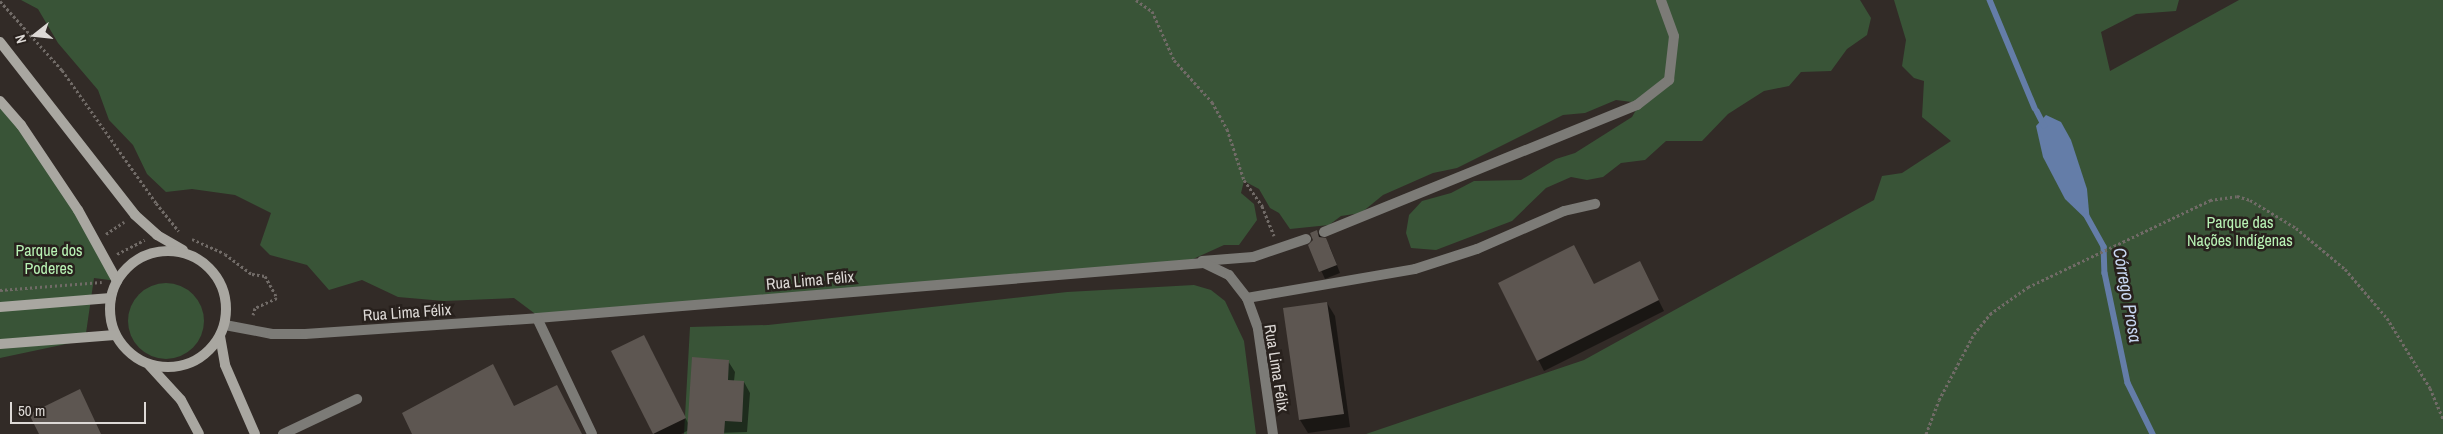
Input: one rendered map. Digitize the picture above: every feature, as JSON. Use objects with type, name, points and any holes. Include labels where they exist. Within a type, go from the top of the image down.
[{"type":"main road","points":[[0,42],[135,215],[157,235],[191,254],[211,270],[224,292],[227,308],[225,326],[211,350],[197,360],[165,368],[149,365]]},
{"type":"main road","points":[[0,101],[27,133],[95,241],[117,281]]},
{"type":"main road","points":[[191,254],[157,251],[141,257],[127,267],[117,281],[111,298],[110,316],[115,335],[129,352],[149,365],[181,400],[199,434]]},
{"type":"main road","points":[[0,307],[111,298]]},
{"type":"main road","points":[[0,344],[115,335]]},
{"type":"main road","points":[[220,336],[226,365],[255,434]]},
{"type":"street","points":[[1324,232],[1637,105],[1669,80],[1674,36],[1661,0]]},
{"type":"street","points":[[1247,298],[1415,268],[1477,249],[1564,211],[1595,204]]},
{"type":"street","points":[[1191,262],[1252,257],[1280,250],[1306,239]]},
{"type":"street","name":"Rua Lima Félix","points":[[225,326],[272,334],[305,334],[537,318],[1191,262],[1204,263],[1229,275],[1247,298],[1258,329],[1273,434]]},
{"type":"street","points":[[537,318],[592,434]]},
{"type":"street","points":[[282,434],[357,399]]},
{"type":"path","points":[[1136,0],[1152,11],[1174,60],[1212,102],[1227,129],[1244,180],[1262,206],[1280,250]]},
{"type":"path","points":[[0,1],[62,70],[156,202],[183,235],[225,254],[252,274],[265,276],[277,298],[255,308],[251,315],[260,318]]},
{"type":"path","points":[[1926,434],[1939,400],[1970,342],[1990,314],[2028,287],[2126,240],[2210,200],[2237,196],[2250,200],[2296,228],[2345,269],[2388,318],[2430,388],[2443,419]]},
{"type":"path","points":[[95,241],[135,215]]},
{"type":"path","points":[[105,259],[157,235]]},
{"type":"path","points":[[0,290],[117,281]]},
{"type":"green space","points":[[21,0],[1860,0],[1871,18],[1867,35],[1847,49],[1831,71],[1801,72],[1789,86],[1764,91],[1728,114],[1702,141],[1666,141],[1645,160],[1621,163],[1603,177],[1587,180],[1571,177],[1546,188],[1512,221],[1436,250],[1411,248],[1406,233],[1409,215],[1422,201],[1451,193],[1474,181],[1521,180],[1556,159],[1575,153],[1632,117],[1640,103],[1616,100],[1585,113],[1563,115],[1457,168],[1433,173],[1383,195],[1361,213],[1341,216],[1329,225],[1290,229],[1279,213],[1270,208],[1259,189],[1244,181],[1241,193],[1254,204],[1257,220],[1239,245],[1224,245],[1191,260],[538,316],[514,298],[444,301],[398,297],[362,280],[329,290],[307,265],[270,255],[260,245],[271,213],[235,195],[192,189],[166,192],[147,174],[133,145],[109,120],[98,90],[58,43],[38,9]]},
{"type":"green space","name":"Parque das Nações Indígenas","points":[[1894,0],[2179,0],[2176,11],[2136,14],[2101,32],[2110,71],[2239,0],[2443,0],[2443,434],[1366,434],[1584,360],[1874,200],[1882,176],[1902,173],[1951,141],[1922,117],[1924,81],[1914,78],[1902,66],[1906,40]]},
{"type":"green space","name":"Parque dos Poderes","points":[[0,101],[21,125],[117,281],[94,278],[85,340],[0,358]]},
{"type":"green space","points":[[166,283],[180,286],[193,294],[201,307],[204,321],[201,335],[193,348],[180,356],[166,359],[152,356],[139,348],[131,335],[128,321],[131,307],[139,294],[152,286]]},
{"type":"green space","points":[[1194,285],[1211,290],[1225,301],[1244,341],[1256,434],[684,434],[690,327],[768,325],[1067,292]]},
{"type":"water","points":[[2046,115],[2061,122],[2071,140],[2087,189],[2090,223],[2065,199],[2043,157],[2036,126]]},
{"type":"building","points":[[1317,230],[1319,237],[1326,238],[1337,265],[1319,272],[1308,245],[1313,240],[1310,233]]},
{"type":"building","points":[[1574,245],[1594,284],[1640,261],[1659,300],[1537,361],[1498,283]]},
{"type":"building","points":[[1327,302],[1344,414],[1299,420],[1283,308]]},
{"type":"building","points":[[644,335],[686,418],[653,434],[611,351]]},
{"type":"building","points":[[692,357],[729,360],[728,380],[744,381],[742,422],[725,421],[724,434],[687,434]]},
{"type":"building","points":[[493,364],[514,406],[557,385],[582,434],[412,434],[402,413]]},
{"type":"building","points":[[80,389],[101,434],[39,434],[29,414]]},
{"type":"waterway","name":"Córrego Prosa","points":[[1990,0],[2035,108]]},
{"type":"waterway","name":"Córrego Prosa","points":[[2037,111],[2044,125]]},
{"type":"waterway","name":"Córrego Prosa","points":[[2087,216],[2104,247],[2105,273],[2128,383],[2153,434]]}]
